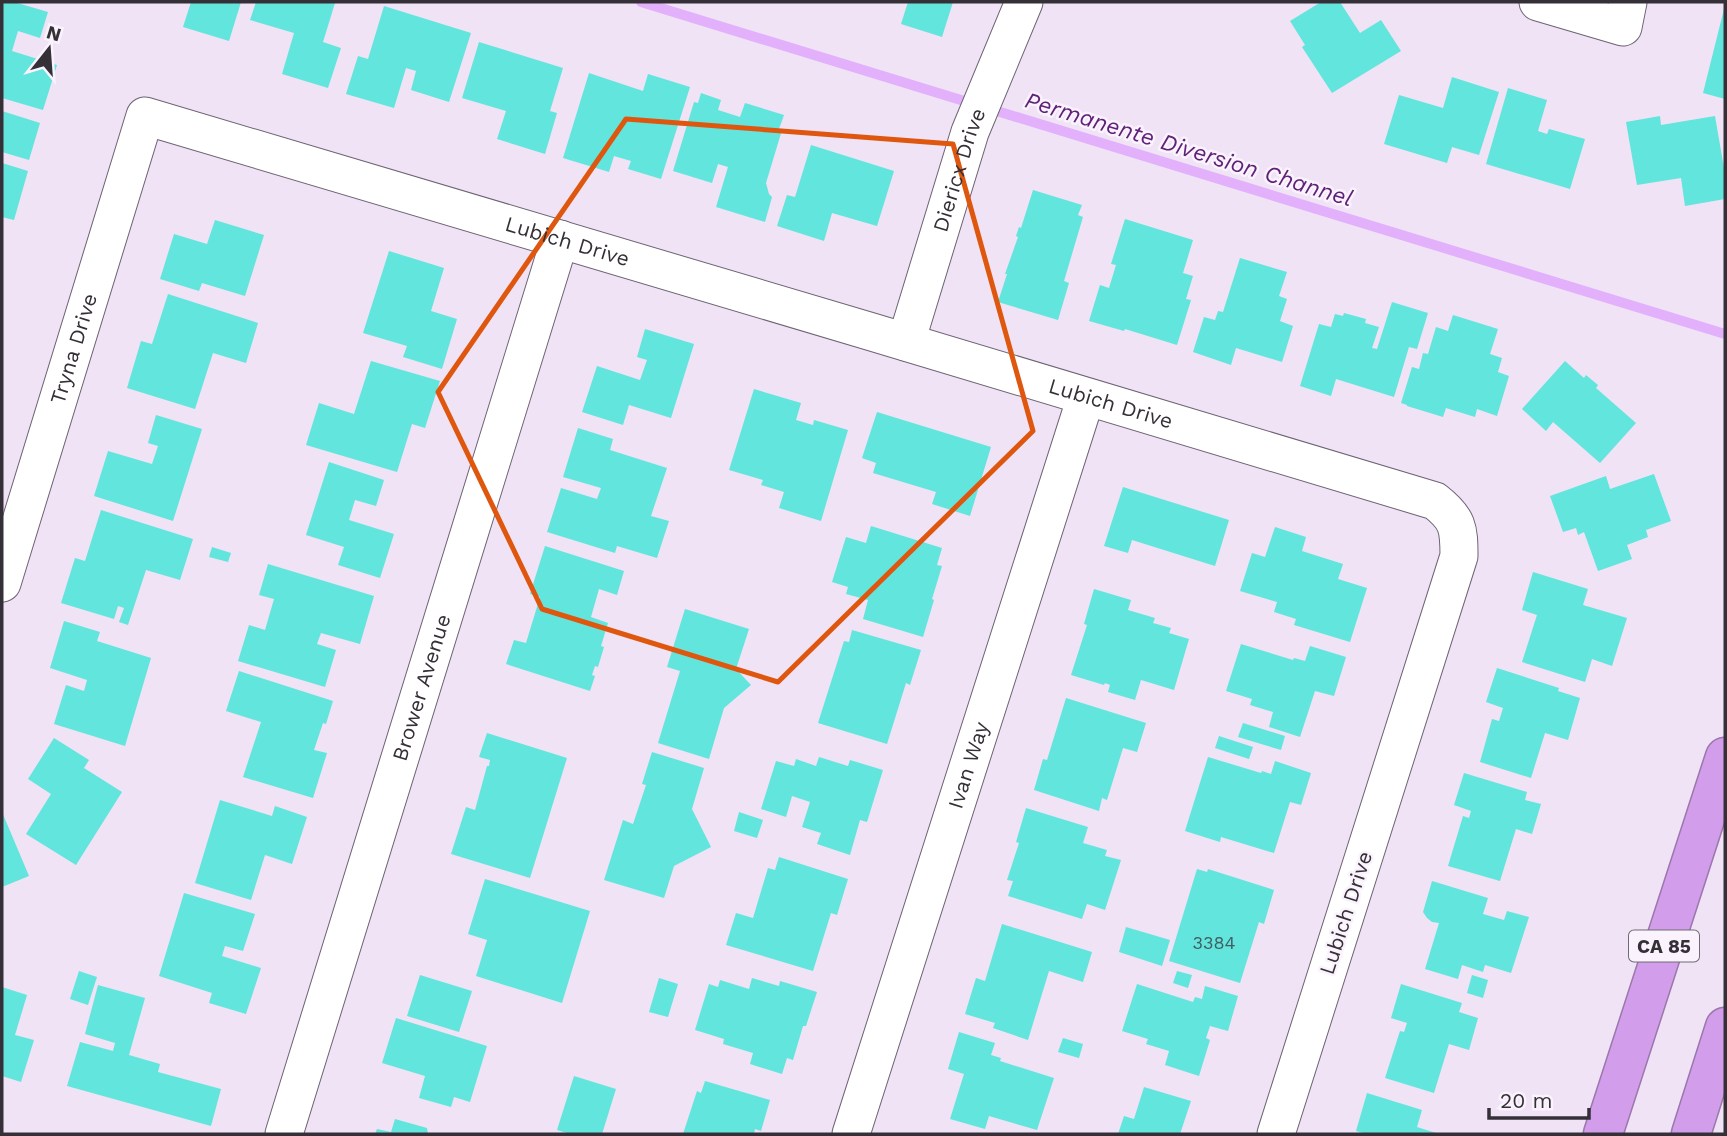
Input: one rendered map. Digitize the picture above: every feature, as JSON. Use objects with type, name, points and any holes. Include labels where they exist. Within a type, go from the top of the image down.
[{"type":"highway","name":"CA 85","points":[[1603,1134],[1725,757]]},
{"type":"highway","points":[[1691,1134],[1725,1027]]},
{"type":"street","name":"Diericx Drive","points":[[906,342],[970,132],[1024,2]]},
{"type":"street","points":[[1538,2],[1623,27],[1629,2]]},
{"type":"street","name":"Lubich Drive","points":[[145,116],[1435,501],[1449,512],[1459,532],[1460,556],[1276,1134]]},
{"type":"street","name":"Tryna Drive","points":[[2,583],[145,116]]},
{"type":"street","name":"Brower Avenue","points":[[284,1134],[560,239]]},
{"type":"street","name":"Ivan Way","points":[[851,1134],[1087,397]]},
{"type":"highlighted area","points":[[626,119],[953,144],[1033,431],[778,682],[542,609],[438,392]]},
{"type":"building","points":[[2,2],[14,2],[48,12],[40,38],[18,31],[12,51],[57,65],[43,110],[2,98]]},
{"type":"building","points":[[191,2],[241,2],[229,41],[183,27]]},
{"type":"building","points":[[256,2],[335,3],[323,42],[341,48],[328,88],[282,74],[294,33],[250,20]]},
{"type":"building","points":[[908,2],[953,2],[942,37],[901,24]]},
{"type":"building","points":[[1321,2],[1340,2],[1360,33],[1381,20],[1401,51],[1332,93],[1302,47],[1305,45],[1290,21]]},
{"type":"building","points":[[384,6],[471,33],[449,102],[411,90],[416,71],[406,68],[394,108],[346,94],[358,56],[368,59]]},
{"type":"building","points":[[1725,9],[1725,99],[1703,93]]},
{"type":"building","points":[[479,42],[563,68],[550,111],[557,113],[545,154],[497,139],[506,111],[462,98]]},
{"type":"building","points":[[589,73],[643,91],[648,74],[690,87],[661,179],[628,169],[631,161],[614,156],[609,172],[563,158]]},
{"type":"building","points":[[1452,77],[1499,92],[1479,155],[1452,147],[1447,163],[1384,144],[1399,95],[1443,108]]},
{"type":"building","points":[[1508,88],[1547,100],[1538,131],[1547,134],[1549,129],[1585,139],[1570,189],[1486,164]]},
{"type":"building","points":[[701,93],[721,100],[718,110],[740,117],[745,103],[784,115],[766,183],[772,197],[765,222],[716,207],[728,167],[718,164],[712,183],[673,171],[694,102],[698,103]]},
{"type":"building","points":[[2,111],[40,123],[29,160],[2,152]]},
{"type":"building","points":[[1660,116],[1661,125],[1715,116],[1725,174],[1725,199],[1685,206],[1681,178],[1637,185],[1626,122]]},
{"type":"building","points":[[811,145],[894,171],[877,226],[832,213],[824,241],[777,226],[787,195],[795,197]]},
{"type":"building","points":[[2,163],[28,171],[14,220],[2,217]]},
{"type":"building","points":[[1033,190],[1082,205],[1078,215],[1083,217],[1064,281],[1069,283],[1058,320],[998,302],[1018,237],[1016,236]]},
{"type":"building","points":[[1125,219],[1193,240],[1183,273],[1193,276],[1186,299],[1191,300],[1177,345],[1089,321],[1100,285],[1109,288],[1116,265],[1111,264]]},
{"type":"building","points":[[215,220],[264,235],[245,296],[202,283],[199,291],[160,279],[174,234],[207,244]]},
{"type":"building","points":[[389,251],[444,268],[431,311],[457,319],[442,369],[403,357],[407,346],[363,333]]},
{"type":"building","points":[[1240,258],[1287,272],[1279,296],[1287,299],[1280,321],[1293,326],[1282,362],[1236,348],[1231,365],[1193,352],[1204,317],[1215,320],[1218,311],[1223,312]]},
{"type":"building","points":[[168,294],[258,323],[246,363],[213,353],[195,409],[127,388],[141,341],[152,344]]},
{"type":"building","points":[[1392,302],[1428,313],[1417,349],[1409,347],[1394,397],[1336,379],[1331,396],[1300,386],[1319,324],[1331,327],[1335,314],[1343,316],[1344,313],[1366,319],[1365,323],[1379,327],[1372,348],[1377,349]]},
{"type":"building","points":[[1453,315],[1498,329],[1490,354],[1502,358],[1498,372],[1509,376],[1497,416],[1477,409],[1475,417],[1446,408],[1443,417],[1401,403],[1412,367],[1419,369],[1423,353],[1428,354],[1436,327],[1448,331]]},
{"type":"building","points":[[645,329],[694,344],[671,418],[629,405],[623,425],[582,412],[597,366],[640,380],[647,360],[637,357]]},
{"type":"building","points":[[371,361],[440,381],[425,428],[412,424],[397,472],[306,445],[319,403],[354,414]]},
{"type":"building","points":[[1565,361],[1584,378],[1586,375],[1598,385],[1596,388],[1636,423],[1600,463],[1553,422],[1546,431],[1522,409]]},
{"type":"building","points":[[754,389],[801,403],[796,420],[813,425],[814,420],[848,430],[821,521],[779,508],[784,492],[761,485],[763,480],[729,470]]},
{"type":"building","points":[[877,412],[991,447],[970,516],[932,504],[936,492],[873,473],[876,463],[862,458]]},
{"type":"building","points":[[156,415],[202,429],[173,521],[94,496],[108,451],[152,464],[158,446],[148,443]]},
{"type":"building","points":[[578,428],[613,439],[610,450],[667,468],[651,516],[669,521],[657,558],[617,546],[615,553],[547,532],[561,488],[597,499],[601,488],[563,477]]},
{"type":"building","points":[[329,462],[384,480],[376,506],[355,500],[349,520],[394,534],[380,578],[338,565],[344,547],[306,535]]},
{"type":"building","points":[[1654,474],[1671,521],[1646,530],[1648,537],[1627,545],[1632,559],[1598,571],[1584,532],[1578,535],[1576,528],[1563,532],[1550,496],[1606,476],[1610,489]]},
{"type":"building","points":[[1123,487],[1229,520],[1215,566],[1132,540],[1128,553],[1104,546]]},
{"type":"building","points":[[101,510],[193,539],[180,580],[146,570],[128,625],[119,622],[124,608],[118,606],[114,619],[61,603],[75,558],[85,561]]},
{"type":"building","points":[[871,526],[942,548],[937,565],[942,566],[923,637],[863,619],[868,600],[846,594],[848,587],[832,582],[846,537],[866,543]]},
{"type":"building","points":[[1275,527],[1306,537],[1302,551],[1343,564],[1338,579],[1367,588],[1350,642],[1294,625],[1296,619],[1274,612],[1277,602],[1240,591],[1252,553],[1265,557]]},
{"type":"building","points":[[545,546],[624,571],[617,595],[599,589],[591,617],[608,623],[601,646],[604,647],[598,667],[595,666],[592,675],[595,676],[590,691],[506,664],[514,640],[526,643],[540,597],[530,594]]},
{"type":"building","points":[[212,547],[231,553],[228,562],[209,557]]},
{"type":"building","points":[[268,564],[374,596],[360,644],[321,633],[317,644],[336,650],[325,687],[238,661],[249,625],[265,630],[274,599],[259,595]]},
{"type":"building","points":[[1533,572],[1588,589],[1583,605],[1627,618],[1612,666],[1592,659],[1585,682],[1522,662],[1537,615],[1522,610]]},
{"type":"building","points":[[1094,589],[1131,600],[1128,610],[1155,618],[1153,623],[1171,628],[1169,633],[1189,639],[1174,690],[1141,680],[1135,700],[1108,692],[1110,685],[1105,683],[1104,685],[1071,675],[1087,625],[1084,624]]},
{"type":"building","points":[[685,609],[749,629],[736,669],[751,685],[724,708],[709,759],[658,743],[680,671],[667,667]]},
{"type":"building","points":[[64,621],[100,632],[97,641],[151,658],[125,746],[54,724],[66,685],[84,691],[87,680],[50,668]]},
{"type":"building","points":[[852,630],[921,650],[910,685],[906,683],[887,744],[818,723],[844,641],[849,642]]},
{"type":"building","points":[[1241,644],[1293,660],[1305,661],[1310,646],[1346,657],[1334,696],[1315,691],[1300,737],[1269,727],[1273,712],[1250,705],[1252,699],[1226,691]]},
{"type":"building","points":[[1497,668],[1559,688],[1558,691],[1580,698],[1568,740],[1545,733],[1531,778],[1480,762],[1492,719],[1499,721],[1503,708],[1486,702]]},
{"type":"building","points":[[239,671],[333,701],[314,750],[327,753],[313,798],[243,777],[261,722],[226,711]]},
{"type":"building","points":[[1066,698],[1146,723],[1137,752],[1123,748],[1107,800],[1102,798],[1099,811],[1034,790],[1043,759],[1047,760]]},
{"type":"building","points":[[1243,723],[1285,736],[1281,750],[1238,737]]},
{"type":"building","points":[[487,733],[567,758],[530,878],[451,854],[466,807],[475,810],[489,766],[490,760],[479,757]]},
{"type":"building","points":[[1219,736],[1253,747],[1249,759],[1215,748]]},
{"type":"building","points":[[54,738],[89,760],[84,768],[122,792],[76,865],[26,834],[51,794],[28,779]]},
{"type":"building","points":[[652,752],[704,768],[692,809],[711,847],[674,866],[664,898],[604,880],[623,820],[633,824],[646,785],[642,784]]},
{"type":"building","points":[[819,757],[848,766],[850,760],[883,770],[867,822],[860,820],[850,855],[817,844],[821,833],[802,827],[810,802],[792,796],[786,817],[761,809],[776,761],[794,766],[796,759],[816,766]]},
{"type":"building","points":[[1208,757],[1261,773],[1271,774],[1275,761],[1311,773],[1301,805],[1290,802],[1274,853],[1221,837],[1220,842],[1185,831]]},
{"type":"building","points":[[1464,773],[1527,792],[1525,800],[1541,804],[1532,834],[1516,829],[1500,881],[1448,866],[1463,816],[1469,818],[1471,811],[1454,805]]},
{"type":"building","points":[[220,800],[272,816],[275,806],[307,817],[292,864],[265,855],[251,900],[195,883]]},
{"type":"building","points":[[1026,808],[1088,827],[1083,843],[1107,850],[1105,856],[1121,860],[1105,910],[1087,904],[1082,919],[1008,896],[1013,881],[1007,880],[1019,843],[1016,842]]},
{"type":"building","points":[[2,812],[29,876],[2,887]]},
{"type":"building","points":[[739,812],[763,820],[757,838],[734,831]]},
{"type":"building","points":[[779,857],[848,879],[837,915],[831,913],[813,971],[726,945],[736,913],[753,918],[768,868],[775,870]]},
{"type":"building","points":[[1197,869],[1207,872],[1208,869],[1274,890],[1264,924],[1259,922],[1240,983],[1169,961]]},
{"type":"building","points":[[485,879],[590,911],[562,1003],[476,976],[487,940],[468,934]]},
{"type":"building","points":[[1432,881],[1488,898],[1483,914],[1504,920],[1507,911],[1529,917],[1511,973],[1485,965],[1483,972],[1462,965],[1458,979],[1425,969],[1439,923],[1432,922],[1423,912]]},
{"type":"building","points":[[184,893],[255,914],[243,951],[225,946],[222,956],[261,968],[246,1014],[209,1003],[212,993],[159,976]]},
{"type":"building","points":[[1002,924],[1092,952],[1083,982],[1049,971],[1028,1040],[993,1028],[995,1023],[965,1014],[976,978],[985,981]]},
{"type":"building","points":[[1126,927],[1170,940],[1162,966],[1119,952]]},
{"type":"building","points":[[79,971],[97,977],[88,1005],[70,999]]},
{"type":"building","points":[[1177,971],[1192,975],[1188,988],[1173,983]]},
{"type":"building","points":[[420,975],[472,991],[459,1032],[407,1016]]},
{"type":"building","points":[[1472,975],[1488,980],[1483,998],[1467,993]]},
{"type":"building","points":[[659,978],[678,984],[668,1017],[649,1012]]},
{"type":"building","points":[[752,978],[779,986],[780,981],[817,992],[793,1060],[787,1058],[782,1074],[750,1064],[753,1053],[723,1044],[724,1039],[695,1030],[709,984],[718,987],[720,980],[749,989]]},
{"type":"building","points":[[1137,984],[1193,1002],[1195,997],[1202,999],[1205,986],[1238,996],[1228,1031],[1210,1026],[1206,1038],[1210,1040],[1199,1076],[1165,1065],[1169,1051],[1146,1044],[1148,1039],[1122,1031]]},
{"type":"building","points":[[1401,984],[1462,1003],[1459,1012],[1478,1018],[1469,1050],[1449,1044],[1434,1093],[1385,1078],[1400,1031],[1404,1032],[1407,1023],[1391,1018]]},
{"type":"building","points":[[98,985],[145,998],[129,1055],[160,1064],[158,1072],[221,1089],[211,1126],[67,1086],[80,1042],[113,1051],[115,1043],[85,1034]]},
{"type":"building","points":[[2,987],[27,995],[15,1035],[34,1040],[21,1082],[2,1076]]},
{"type":"building","points":[[396,1018],[487,1046],[470,1102],[454,1097],[451,1107],[419,1098],[425,1076],[382,1063]]},
{"type":"building","points":[[959,1032],[995,1043],[991,1055],[1001,1058],[1000,1061],[1054,1078],[1037,1130],[989,1116],[985,1129],[950,1119],[964,1074],[948,1069]]},
{"type":"building","points":[[1063,1038],[1083,1044],[1079,1058],[1058,1052]]},
{"type":"building","points":[[574,1076],[616,1089],[602,1134],[570,1134],[557,1130]]},
{"type":"building","points":[[705,1081],[770,1100],[761,1131],[755,1129],[754,1134],[683,1134],[697,1091],[701,1093]]},
{"type":"building","points":[[1144,1087],[1191,1101],[1180,1134],[1118,1134],[1124,1116],[1134,1119]]},
{"type":"building","points":[[1367,1093],[1422,1110],[1417,1127],[1439,1134],[1366,1134],[1356,1131]]},
{"type":"building","points":[[395,1119],[427,1128],[428,1134],[375,1134],[377,1129],[391,1132]]},
{"type":"waterway","name":"Permanente Diversion Channel","points":[[641,2],[1725,334]]}]
